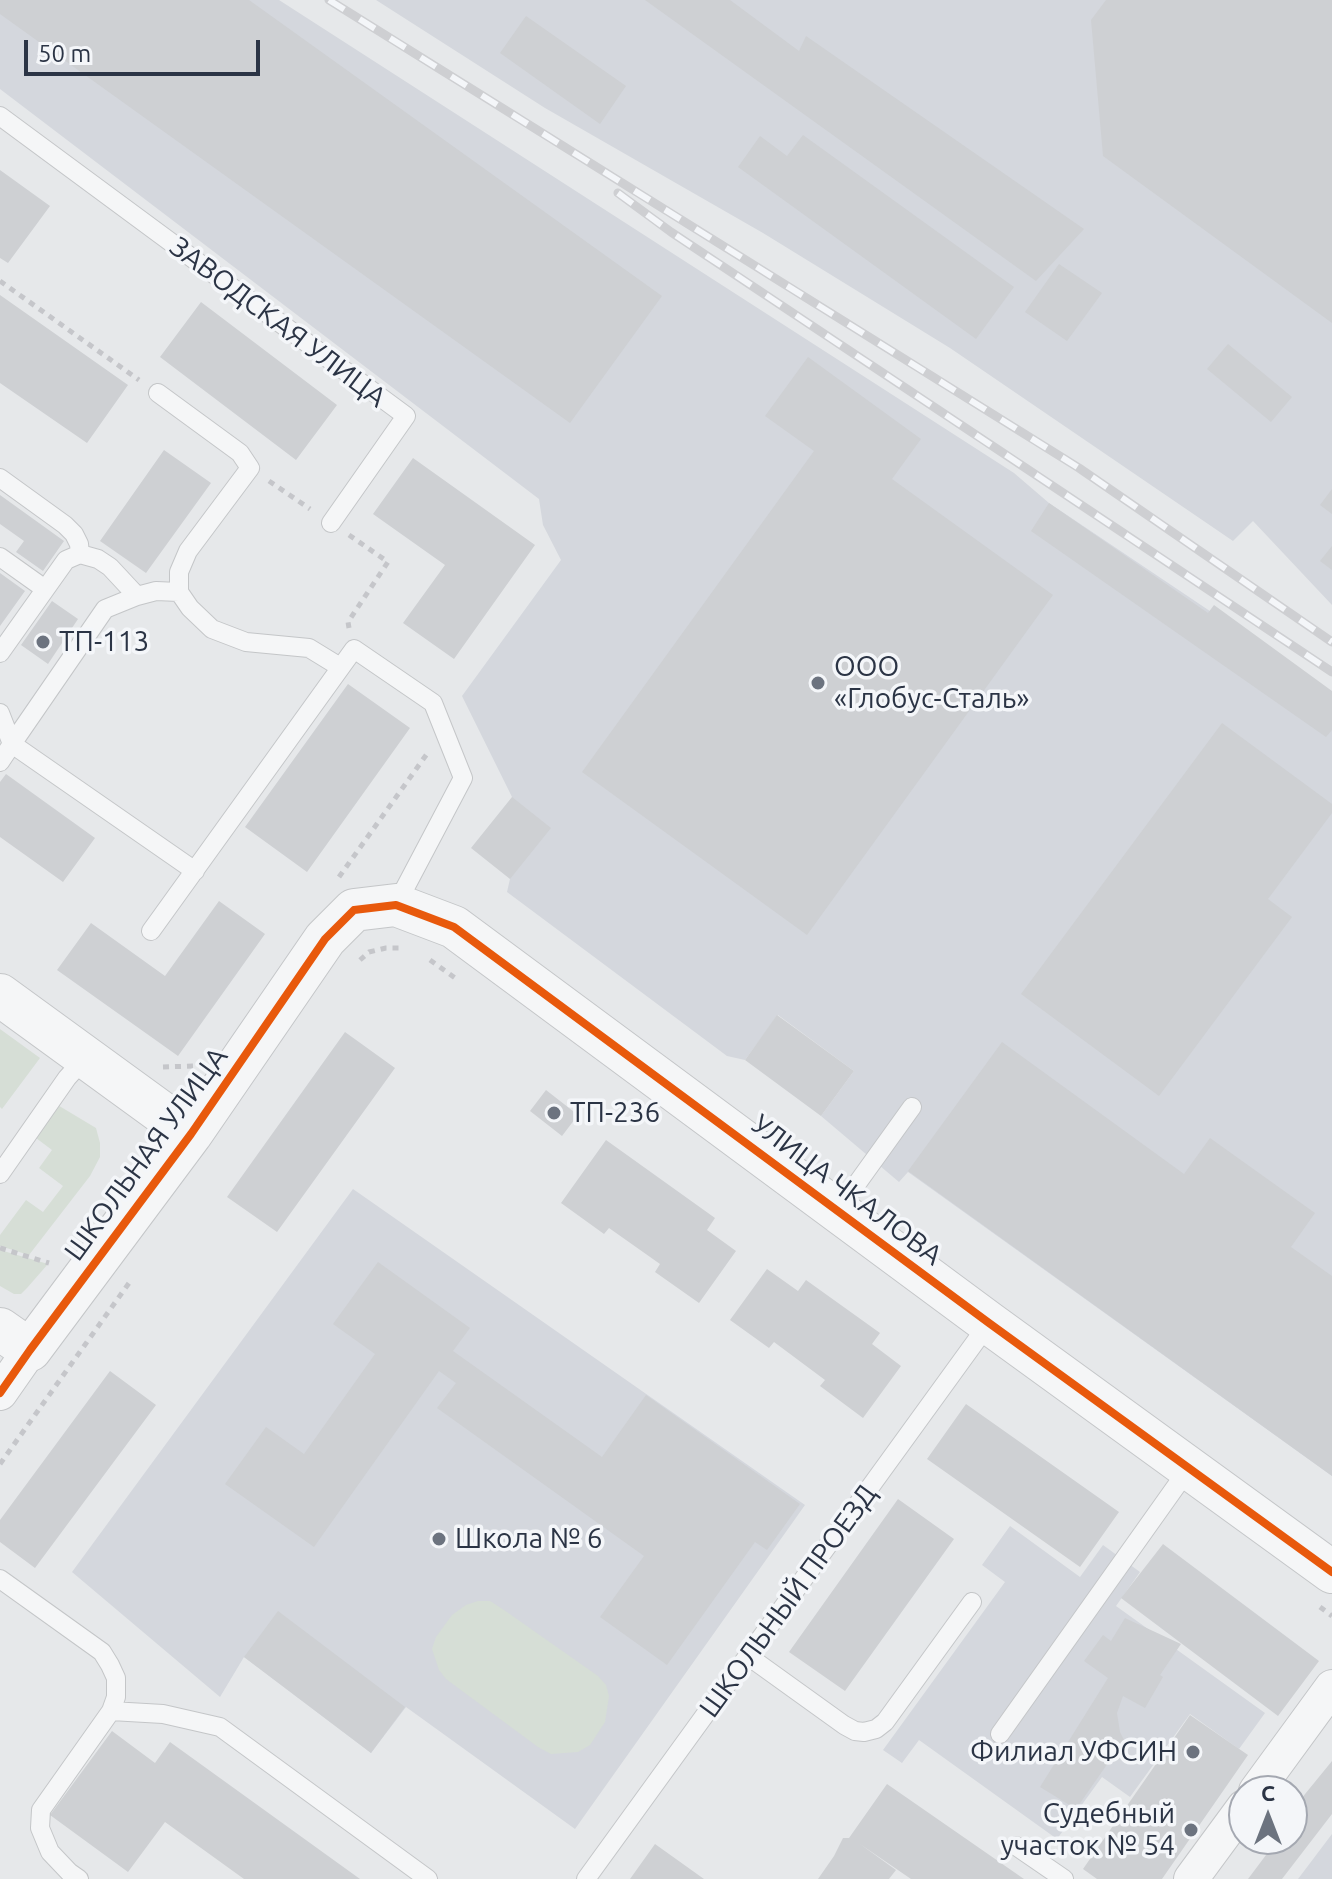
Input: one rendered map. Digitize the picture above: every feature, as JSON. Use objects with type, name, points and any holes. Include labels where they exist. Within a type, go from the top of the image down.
[{"type":"street","name":"УЛИЦА ЧКАЛОВА","points":[[340,951],[354,910],[396,905],[454,927],[1189,1468],[1326,1589]]},
{"type":"street","name":"ШКОЛЬНАЯ УЛИЦА","points":[[0,1393],[15,1340],[191,1134],[340,951]]},
{"type":"street","points":[[0,995],[191,1134]]},
{"type":"street","points":[[1268,1775],[1332,1687]]},
{"type":"street","points":[[1191,1879],[1228,1829]]},
{"type":"lane","name":"ЗАВОДСКАЯ УЛИЦА","points":[[0,116],[406,416],[331,523]]},
{"type":"lane","points":[[158,393],[240,453],[250,468],[188,551],[179,572],[179,592],[190,608],[212,629],[246,642],[309,648],[340,667]]},
{"type":"lane","points":[[0,478],[65,525],[74,534],[80,554]]},
{"type":"lane","points":[[0,653],[66,560],[80,554],[98,559],[110,567],[137,596]]},
{"type":"lane","points":[[0,557],[45,589]]},
{"type":"lane","points":[[0,762],[105,609],[156,591],[179,592]]},
{"type":"lane","points":[[151,931],[354,649],[433,703],[463,778],[396,905]]},
{"type":"lane","points":[[0,713],[12,744],[195,871]]},
{"type":"lane","points":[[0,1174],[67,1078],[86,1057]]},
{"type":"lane","points":[[838,1210],[912,1107]]},
{"type":"lane","name":"ШКОЛЬНЫЙ ПРОЕЗД","points":[[586,1879],[989,1323]]},
{"type":"lane","points":[[1000,1734],[1189,1468]]},
{"type":"lane","points":[[0,1579],[102,1652],[116,1678],[116,1697],[111,1711],[41,1810],[40,1828],[50,1852],[71,1877]]},
{"type":"lane","points":[[748,1656],[844,1725],[864,1732],[876,1729],[885,1722],[972,1602]]},
{"type":"lane","points":[[111,1711],[163,1714],[220,1727],[428,1879]]},
{"type":"lane","points":[[1016,1846],[1064,1879]]},
{"type":"path","points":[[0,281],[158,393]]},
{"type":"path","points":[[250,468],[388,562],[348,622],[354,649]]},
{"type":"path","points":[[333,884],[444,730]]},
{"type":"path","points":[[340,951],[369,952],[402,948],[416,951]]},
{"type":"path","points":[[425,956],[459,981]]},
{"type":"path","points":[[151,1067],[200,1066]]},
{"type":"path","points":[[0,1464],[135,1275]]},
{"type":"path","points":[[1326,1589],[1332,1616]]},
{"type":"shaded area","points":[[0,0],[279,0],[1014,473],[1049,503],[1332,693],[1332,1476],[908,1172],[899,1182],[821,1116],[854,1071],[778,1015],[745,1060],[727,1056],[507,892],[512,797],[462,696],[561,560],[543,525],[539,499],[0,89]]},
{"type":"shaded area","points":[[376,0],[1332,0],[1332,605],[1253,521],[1233,541],[950,348],[763,233],[545,108]]},
{"type":"shaded area","points":[[0,1029],[40,1058],[2,1109],[0,1107]]},
{"type":"shaded area","points":[[51,1101],[96,1128],[100,1157],[90,1176],[29,1255],[0,1246],[0,1235],[26,1200],[43,1212],[63,1186],[39,1168],[52,1150],[28,1132]]},
{"type":"shaded area","name":"Школа № 6","points":[[353,1189],[805,1505],[575,1829],[406,1707],[371,1753],[244,1657],[220,1697],[72,1572]]},
{"type":"shaded area","points":[[0,1250],[48,1264],[21,1294],[14,1294],[0,1286]]},
{"type":"shaded area","points":[[1010,1526],[1080,1577],[1103,1545],[1140,1572],[1116,1606],[1265,1713],[1239,1749],[1190,1714],[1130,1797],[1102,1777],[1057,1839],[919,1740],[902,1763],[883,1750],[1005,1582],[982,1565]]},
{"type":"shaded area","points":[[478,1601],[490,1601],[504,1610],[598,1676],[606,1685],[609,1696],[605,1722],[590,1745],[578,1752],[551,1754],[446,1679],[439,1670],[432,1649],[436,1637],[452,1615]]},
{"type":"shaded area","points":[[1332,1834],[1332,1879],[1298,1879]]},
{"type":"building","points":[[0,0],[249,0],[662,296],[570,423],[0,14]]},
{"type":"building","points":[[645,0],[730,0],[799,51],[806,36],[1084,229],[1036,281]]},
{"type":"building","points":[[1106,0],[1332,0],[1332,323],[1103,156],[1091,20]]},
{"type":"building","points":[[526,16],[626,86],[600,124],[500,53]]},
{"type":"building","points":[[803,135],[1014,287],[976,339],[738,167],[760,136],[787,156]]},
{"type":"building","points":[[0,170],[50,206],[8,263],[0,258]]},
{"type":"building","points":[[1059,264],[1102,293],[1067,341],[1025,312]]},
{"type":"building","points":[[0,295],[128,385],[87,443],[0,383]]},
{"type":"building","points":[[201,302],[337,405],[296,460],[160,357]]},
{"type":"building","points":[[1228,344],[1292,397],[1271,422],[1207,369]]},
{"type":"building","name":"ООО «Глобус-Сталь»","points":[[808,357],[921,439],[892,479],[1053,595],[807,935],[582,772],[814,451],[765,416]]},
{"type":"building","points":[[164,450],[211,483],[146,573],[100,541]]},
{"type":"building","points":[[413,458],[535,545],[454,659],[403,623],[445,565],[373,514]]},
{"type":"building","points":[[1332,489],[1332,514],[1320,505]]},
{"type":"building","points":[[0,495],[64,541],[43,571],[16,552],[24,541],[0,524]]},
{"type":"building","points":[[1049,503],[1208,613],[1214,605],[1332,691],[1332,730],[1326,737],[1031,531]]},
{"type":"building","points":[[1332,546],[1332,570],[1320,561]]},
{"type":"building","points":[[0,573],[25,591],[0,626]]},
{"type":"building","points":[[52,601],[78,619],[48,664],[21,645]]},
{"type":"building","points":[[348,684],[410,728],[307,872],[245,827]]},
{"type":"building","points":[[1222,723],[1332,804],[1332,813],[1268,899],[1292,917],[1159,1096],[1021,994]]},
{"type":"building","points":[[6,774],[95,838],[63,882],[0,837],[0,782]]},
{"type":"building","points":[[512,797],[551,828],[510,879],[471,848]]},
{"type":"building","points":[[219,901],[265,934],[178,1056],[57,970],[91,923],[165,976]]},
{"type":"building","points":[[777,1015],[854,1071],[821,1116],[745,1060]]},
{"type":"building","points":[[345,1032],[395,1068],[277,1232],[227,1197]]},
{"type":"building","points":[[1002,1042],[1184,1174],[1210,1138],[1315,1213],[1291,1247],[1332,1276],[1332,1476],[908,1171]]},
{"type":"building","name":"ТП-236","points":[[546,1090],[578,1115],[562,1136],[530,1111]]},
{"type":"building","points":[[606,1140],[715,1218],[707,1230],[736,1251],[699,1303],[655,1272],[660,1264],[609,1228],[604,1234],[561,1203]]},
{"type":"building","points":[[378,1262],[470,1328],[453,1351],[602,1457],[646,1395],[800,1504],[767,1550],[755,1542],[667,1665],[600,1617],[644,1556],[437,1408],[456,1383],[439,1371],[314,1547],[225,1484],[266,1427],[304,1454],[375,1354],[333,1324]]},
{"type":"building","points":[[767,1269],[798,1291],[806,1280],[880,1333],[872,1344],[901,1366],[863,1418],[820,1386],[825,1380],[774,1342],[769,1348],[730,1320]]},
{"type":"building","points":[[110,1371],[156,1405],[35,1568],[0,1542],[0,1520]]},
{"type":"building","points":[[966,1404],[1119,1512],[1080,1567],[927,1459]]},
{"type":"building","points":[[898,1499],[954,1539],[845,1691],[789,1652]]},
{"type":"building","points":[[1163,1544],[1319,1661],[1278,1716],[1121,1598]]},
{"type":"building","points":[[278,1611],[405,1707],[371,1753],[244,1657]]},
{"type":"building","points":[[1125,1618],[1181,1644],[1160,1675],[1163,1677],[1145,1708],[1123,1696],[1117,1713],[1124,1740],[1076,1809],[1040,1787],[1108,1678],[1084,1661],[1103,1635],[1111,1641]]},
{"type":"building","points":[[1190,1715],[1248,1755],[1234,1775],[1228,1775],[1228,1784],[1162,1879],[1097,1879],[1083,1869]]},
{"type":"building","points":[[112,1731],[155,1763],[170,1742],[360,1879],[244,1879],[165,1822],[128,1872],[50,1815]]},
{"type":"building","points":[[1332,1761],[1332,1814],[1308,1845],[1308,1790]]},
{"type":"building","points":[[887,1784],[1024,1879],[911,1879],[860,1844],[896,1870],[889,1879],[818,1879],[843,1838],[849,1838]]},
{"type":"building","points":[[655,1844],[704,1879],[630,1879]]},
{"type":"building","points":[[1266,1855],[1300,1855],[1282,1879],[1248,1879]]},
{"type":"railway","points":[[329,0],[1079,468],[1332,642]]},
{"type":"railway","points":[[618,193],[671,232],[1332,672]]},
{"type":"cycle path","points":[[0,1393],[191,1134],[325,939],[354,910],[396,905],[454,927],[1332,1572]]},
{"type":"place","name":"ТП-113","points":[[43,642]]},
{"type":"place","name":"ООО «Глобус-Сталь»","points":[[818,683]]},
{"type":"place","name":"ТП-236","points":[[554,1113]]},
{"type":"place","name":"Школа № 6","points":[[439,1539]]},
{"type":"place","name":"Филиал УФСИН","points":[[1193,1752]]},
{"type":"place","name":"Судебный участок № 54","points":[[1191,1830]]}]
